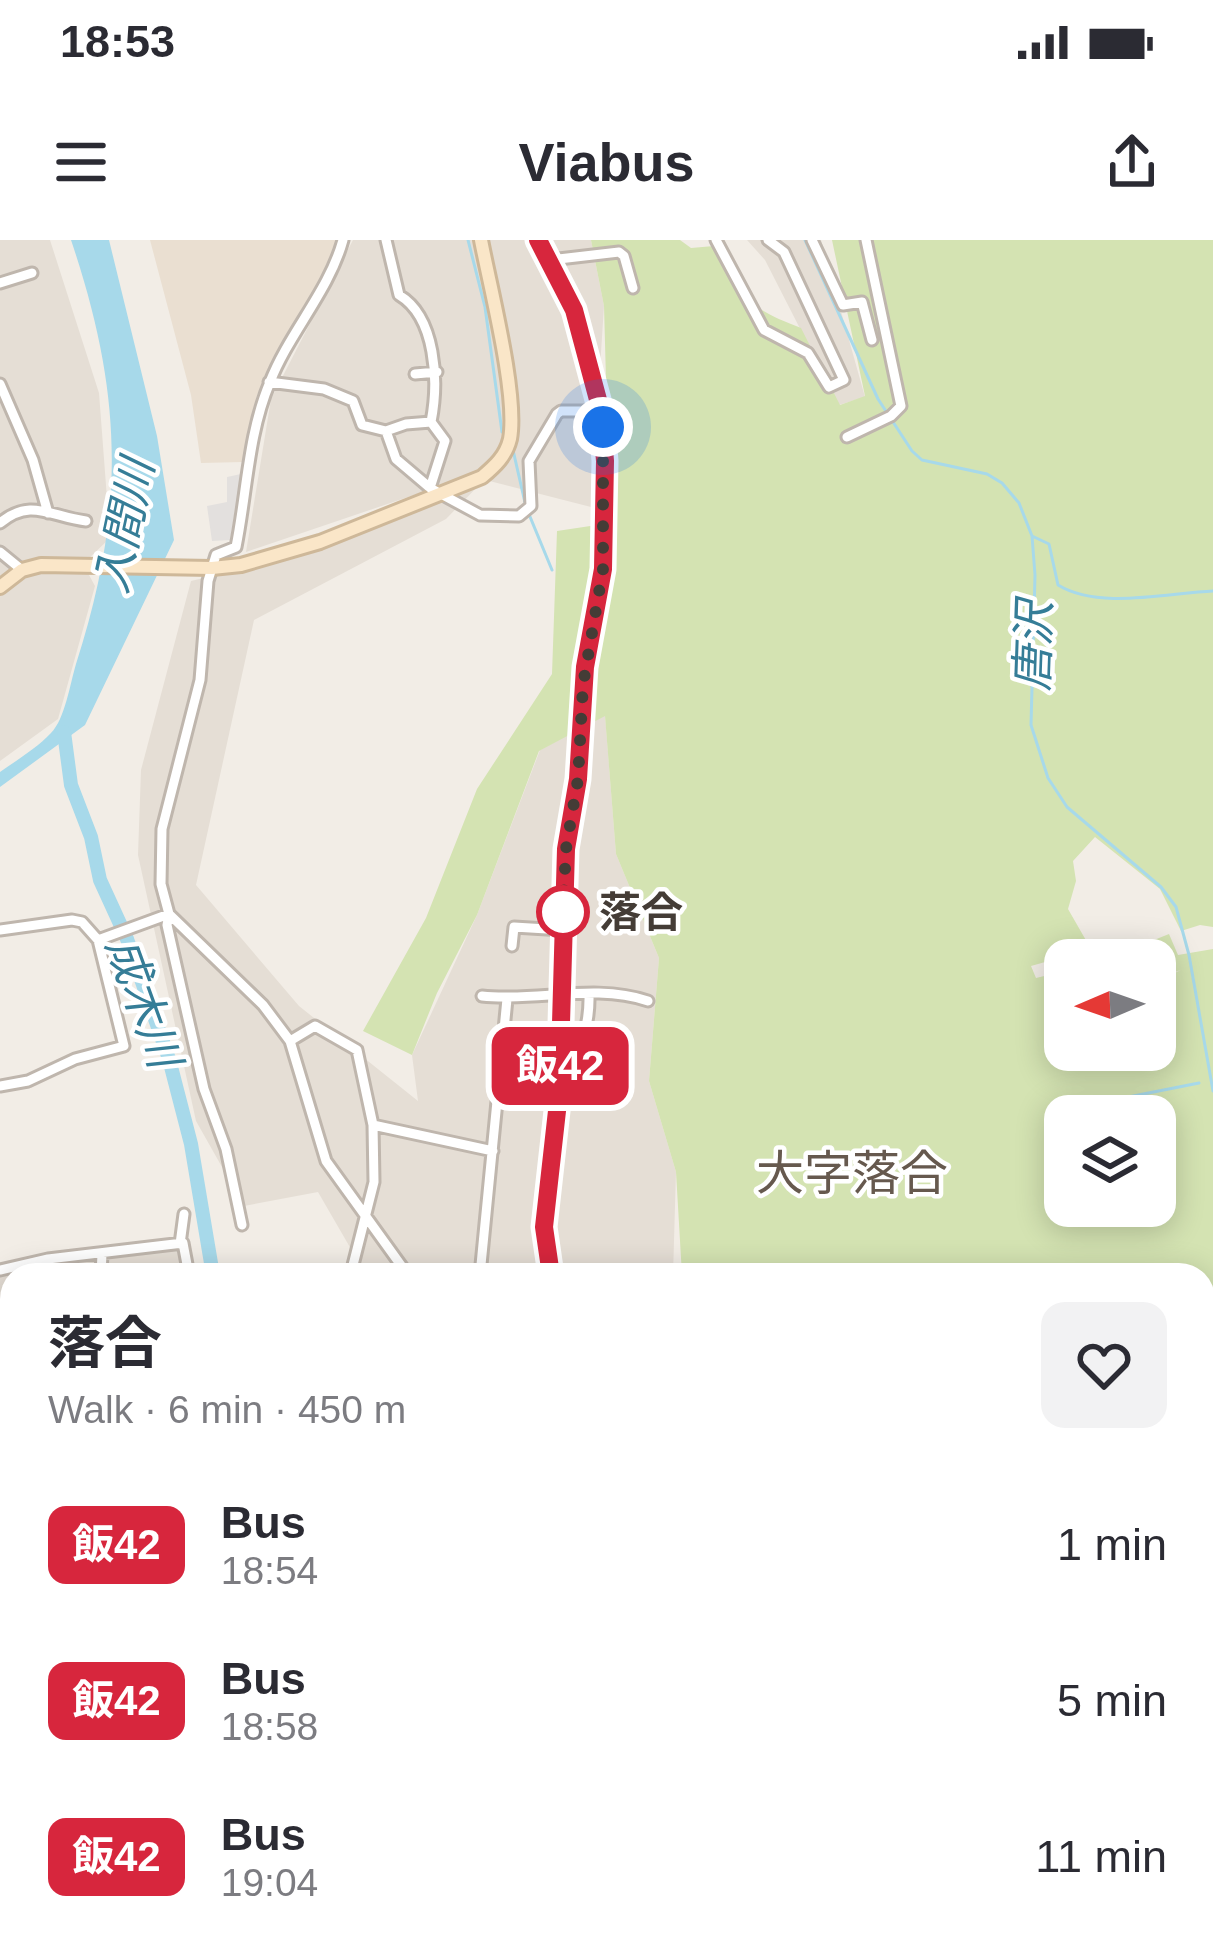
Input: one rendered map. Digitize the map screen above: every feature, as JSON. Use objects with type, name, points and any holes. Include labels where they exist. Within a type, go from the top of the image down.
[{"type":"main road","points":[[0,587],[22,570],[41,565],[210,560],[298,549],[486,474],[502,457],[511,434],[500,336],[481,240]]},
{"type":"main road","points":[[542,242],[574,310],[601,411],[606,528],[566,849],[559,1093],[544,1227],[549,1263]]},
{"type":"street","points":[[242,1225],[226,1149],[204,1088],[167,925],[161,829],[203,662],[210,560],[236,547],[254,436],[269,382],[343,240]]},
{"type":"street","points":[[386,240],[399,295],[415,306],[437,372],[430,422],[445,441],[435,491]]},
{"type":"street","points":[[716,240],[764,330],[808,353],[829,387],[844,380],[784,252],[768,240]]},
{"type":"street","points":[[812,240],[843,305],[862,302],[872,340]]},
{"type":"street","points":[[847,437],[902,406],[866,240]]},
{"type":"street","points":[[550,260],[619,252],[633,288]]},
{"type":"street","points":[[0,283],[32,273]]},
{"type":"street","points":[[416,374],[437,372]]},
{"type":"street","points":[[269,382],[324,389],[347,398],[358,409],[362,424],[386,431],[430,422]]},
{"type":"street","points":[[0,384],[33,460],[48,513]]},
{"type":"street","points":[[386,431],[396,459],[435,491],[480,515],[518,516],[531,506],[529,461],[557,414],[601,411]]},
{"type":"street","points":[[0,523],[19,508],[86,521]]},
{"type":"street","points":[[0,552],[22,570]]},
{"type":"street","points":[[103,939],[169,914]]},
{"type":"street","points":[[169,914],[263,1005],[290,1041],[320,1150],[399,1263]]},
{"type":"street","points":[[0,930],[72,920],[103,939],[124,1046],[76,1059],[28,1081],[0,1086]]},
{"type":"street","points":[[512,946],[514,927],[562,930]]},
{"type":"street","points":[[482,996],[507,999],[561,993],[648,1001]]},
{"type":"street","points":[[559,1093],[568,1082],[590,1022],[589,994]]},
{"type":"street","points":[[480,1263],[507,999]]},
{"type":"street","points":[[290,1041],[315,1026],[353,1046],[364,1071],[374,1124],[374,1182],[354,1263]]},
{"type":"street","points":[[374,1124],[493,1150]]},
{"type":"street","points":[[180,1244],[184,1214]]},
{"type":"street","points":[[31,1263],[183,1243],[187,1263]]},
{"type":"street","points":[[102,1254],[102,1263]]},
{"type":"shaded area","points":[[0,240],[50,240],[99,393],[110,538],[83,564],[95,586],[58,719],[0,761]]},
{"type":"shaded area","points":[[150,240],[338,240],[330,265],[279,347],[257,395],[243,462],[201,463],[191,395]]},
{"type":"shaded area","points":[[353,240],[591,240],[604,306],[591,507],[470,476],[246,552],[271,399]]},
{"type":"shaded area","points":[[747,240],[821,240],[865,397],[839,405],[765,260]]},
{"type":"shaded area","points":[[241,474],[230,540],[212,541],[207,506],[227,502],[227,477]]},
{"type":"shaded area","name":"落合","points":[[482,482],[446,519],[254,620],[196,885],[299,1006],[418,1101],[412,1055],[477,915],[540,750],[605,715],[616,854],[659,958],[649,1081],[676,1172],[673,1263],[359,1263],[318,1192],[244,1206],[196,1121],[138,855],[141,770],[191,581],[269,562]]},
{"type":"shaded area","points":[[179,1248],[181,1263],[53,1263]]},
{"type":"green space","points":[[591,240],[680,240],[691,248],[714,246],[747,299],[801,328],[840,405],[865,396],[832,240],[1213,240],[1213,927],[1181,931],[1160,889],[1095,837],[1073,861],[1076,881],[1068,909],[1085,939],[1044,939],[1044,962],[1031,966],[1036,978],[1044,976],[1044,1071],[1176,1071],[1176,972],[1181,970],[1176,972],[1176,950],[1178,955],[1213,949],[1213,1263],[681,1263],[676,1172],[649,1081],[659,958],[616,854],[605,716],[539,751],[477,915],[412,1055],[363,1031],[426,918],[477,789],[552,674],[557,531],[617,522],[616,442],[606,380],[604,306]]},
{"type":"water","name":"入間川","points":[[71,240],[109,240],[157,436],[174,540],[85,725],[0,787],[0,772],[27,754],[60,719],[104,554],[112,452],[109,401],[101,349]]},
{"type":"waterway","points":[[468,240],[485,307],[502,432]]},
{"type":"waterway","name":"唐沢","points":[[805,240],[878,399],[912,451],[922,460],[987,474],[1019,503],[1032,536],[1035,575],[1031,725],[1048,778],[1067,807],[1161,887],[1176,907],[1213,1091]]},
{"type":"waterway","points":[[513,450],[526,507],[552,570]]},
{"type":"waterway","points":[[1032,536],[1049,544],[1058,585],[1075,593],[1134,598],[1213,591]]},
{"type":"waterway","name":"成木川","points":[[64,732],[71,785],[91,837],[100,880],[127,939],[169,1059],[191,1144],[211,1263]]},
{"type":"waterway","points":[[1138,1095],[1199,1083]]},
{"type":"bus line","name":"飯42","points":[[538,240],[574,310],[601,411],[606,528],[585,667],[578,779],[566,849],[559,1093],[544,1227],[548,1263]]},
{"type":"place","name":"落合","points":[[563,912]]},
{"type":"district","name":"大字落合","points":[[852,1173]]},
{"type":"route","points":[[563,912],[586,658],[603,569],[603,427]]}]
